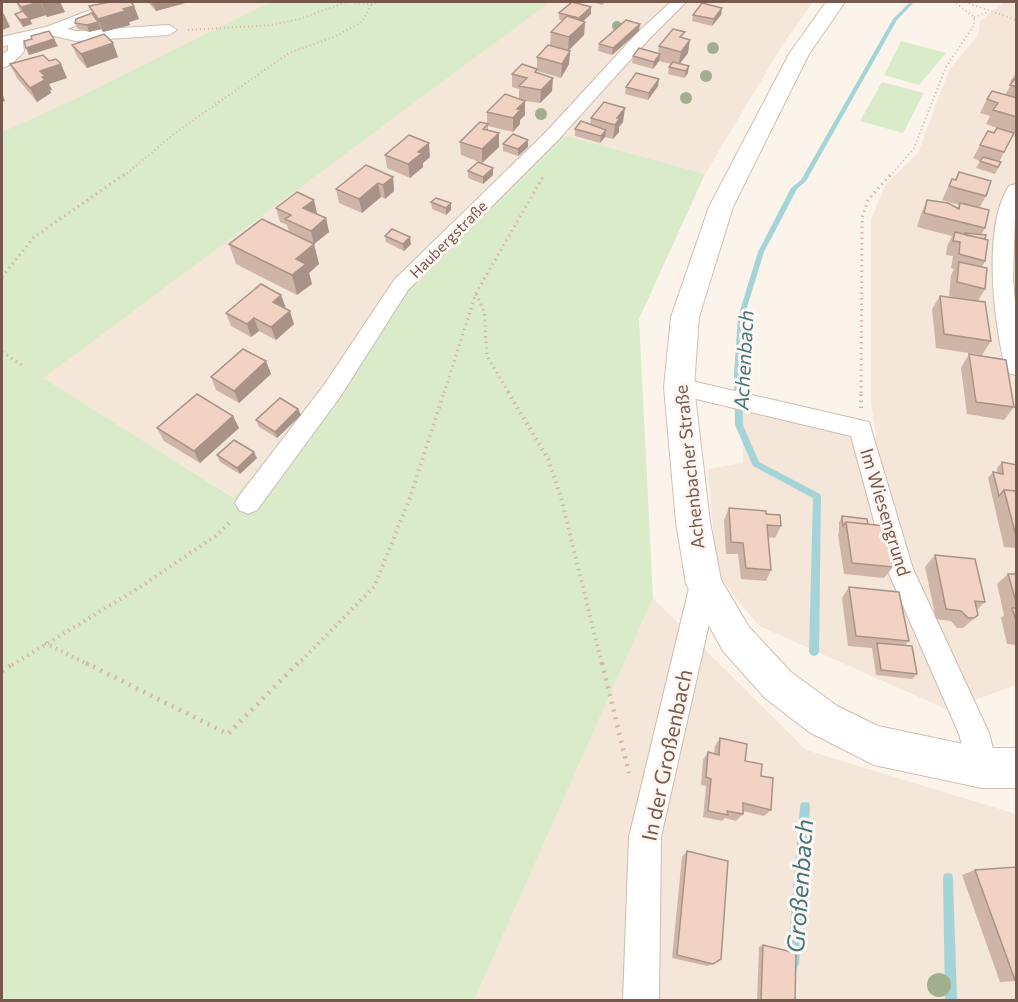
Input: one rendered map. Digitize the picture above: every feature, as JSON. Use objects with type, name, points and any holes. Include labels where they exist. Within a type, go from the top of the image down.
[{"type":"main road","name":"Achenbacher Straße","points":[[835,2],[799,54],[721,207],[685,317],[679,387],[693,522],[704,584],[736,639],[778,685],[823,719],[874,745],[999,768]]},
{"type":"street","points":[[2,63],[16,51],[8,41],[51,30],[123,2]]},
{"type":"street","name":"Haubergstraße","points":[[248,502],[332,391],[401,285],[552,136],[644,35],[679,2]]},
{"type":"street","points":[[51,30],[75,36],[169,30]]},
{"type":"street","points":[[1017,190],[1008,211],[1002,263],[1011,348],[1017,367]]},
{"type":"street","name":"Im Wiesengrund","points":[[679,387],[861,429],[878,497],[900,569],[974,733],[999,768]]},
{"type":"street","name":"In der Großenbach","points":[[641,1000],[645,837],[704,584]]},
{"type":"path","points":[[169,30],[269,26],[299,19],[323,8],[349,2],[381,2]]},
{"type":"path","points":[[954,2],[974,17]]},
{"type":"path","points":[[965,2],[1017,20]]},
{"type":"path","points":[[2,277],[34,237],[117,181],[175,133],[289,53],[334,37],[362,22],[372,3]]},
{"type":"path","points":[[974,17],[989,12]]},
{"type":"path","points":[[861,379],[862,218],[868,200],[914,148],[946,67],[974,25],[974,17]]},
{"type":"path","points":[[45,643],[228,734],[374,587],[410,498],[476,293],[554,158],[552,136]]},
{"type":"path","points":[[476,293],[484,311],[487,356],[548,459],[561,497],[631,779]]},
{"type":"path","points":[[2,352],[25,367]]},
{"type":"path","points":[[2,671],[45,643],[137,590],[218,535],[248,502]]},
{"type":"shaded area","points":[[2,2],[270,2],[77,98],[2,132]]},
{"type":"shaded area","points":[[550,2],[813,2],[783,44],[705,174],[560,134],[325,388],[235,498],[42,378]]},
{"type":"shaded area","points":[[1004,2],[1016,2],[1016,685],[948,710],[759,626],[717,575],[708,469],[743,463],[743,411],[876,437],[871,403],[871,219],[886,184],[918,153],[949,70],[978,35],[980,21]]},
{"type":"shaded area","points":[[653,598],[806,750],[1016,814],[1016,1000],[474,1000]]},
{"type":"green space","points":[[270,2],[550,2],[43,378],[234,498],[325,388],[411,268],[560,134],[705,174],[639,319],[653,598],[474,1000],[2,1000],[2,132],[77,98]]},
{"type":"green space","points":[[901,41],[946,53],[919,85],[884,75]]},
{"type":"green space","points":[[882,82],[924,93],[903,133],[860,121]]},
{"type":"building","points":[[17,2],[40,2],[21,7]]},
{"type":"building","points":[[111,2],[131,2],[134,6],[98,19],[89,6]]},
{"type":"building","points":[[572,2],[591,7],[579,18],[559,13]]},
{"type":"building","points":[[702,3],[722,8],[714,19],[693,15]]},
{"type":"building","points":[[23,11],[29,18],[20,20],[15,14]]},
{"type":"building","points":[[92,13],[98,22],[87,25],[75,23],[76,19]]},
{"type":"building","points":[[567,16],[585,22],[569,37],[551,32]]},
{"type":"building","points":[[626,20],[640,24],[613,48],[599,44]]},
{"type":"building","points":[[673,29],[685,32],[680,37],[690,40],[681,52],[659,46]]},
{"type":"building","points":[[49,31],[54,39],[26,48],[24,41],[32,39],[31,36]]},
{"type":"building","points":[[104,34],[113,43],[81,54],[72,45]]},
{"type":"building","points":[[548,45],[570,51],[562,64],[537,57]]},
{"type":"building","points":[[639,48],[660,54],[654,62],[633,56]]},
{"type":"building","points":[[43,55],[49,61],[56,59],[61,64],[40,71],[45,76],[42,77],[45,80],[30,88],[10,64]]},
{"type":"building","points":[[673,62],[689,66],[686,71],[669,67]]},
{"type":"building","points":[[522,64],[537,69],[535,72],[553,78],[541,90],[519,86],[527,78],[512,74]]},
{"type":"building","points":[[636,73],[659,79],[649,93],[626,87]]},
{"type":"building","points":[[1017,76],[1017,87],[1010,85]]},
{"type":"building","points":[[992,91],[1017,98],[1017,117],[993,110],[998,103],[987,99]]},
{"type":"building","points":[[505,94],[525,101],[517,109],[520,110],[513,118],[487,112]]},
{"type":"building","points":[[604,102],[625,108],[617,118],[620,118],[615,125],[591,118]]},
{"type":"building","points":[[581,121],[606,130],[601,136],[575,129]]},
{"type":"building","points":[[480,122],[488,124],[483,129],[499,133],[482,149],[460,142]]},
{"type":"building","points":[[997,128],[1014,133],[1004,152],[980,145],[988,131],[994,133]]},
{"type":"building","points":[[513,134],[528,140],[518,149],[503,144]]},
{"type":"building","points":[[409,135],[429,143],[418,152],[422,153],[408,164],[385,155]]},
{"type":"building","points":[[983,157],[1001,162],[998,167],[980,161]]},
{"type":"building","points":[[478,162],[493,168],[483,177],[468,171]]},
{"type":"building","points":[[366,165],[393,177],[383,185],[378,183],[359,199],[336,189]]},
{"type":"building","points":[[959,172],[991,181],[986,196],[949,186],[952,179],[956,180]]},
{"type":"building","points":[[297,192],[314,200],[303,208],[326,218],[311,231],[285,219],[291,215],[276,208]]},
{"type":"building","points":[[436,198],[451,203],[446,208],[431,202]]},
{"type":"building","points":[[927,200],[948,203],[959,209],[960,203],[989,210],[985,228],[924,213]]},
{"type":"building","points":[[262,219],[314,244],[296,259],[306,264],[292,275],[229,244]]},
{"type":"building","points":[[392,229],[410,237],[403,244],[385,236]]},
{"type":"building","points":[[955,232],[988,240],[985,261],[959,254],[960,242],[953,241]]},
{"type":"building","points":[[965,233],[986,235],[985,239],[965,235]]},
{"type":"building","points":[[959,262],[987,268],[985,289],[957,282]]},
{"type":"building","points":[[261,284],[281,295],[273,302],[290,311],[271,327],[254,318],[247,324],[226,313]]},
{"type":"building","points":[[940,296],[985,302],[991,341],[944,334]]},
{"type":"building","points":[[243,349],[266,361],[234,391],[211,377]]},
{"type":"building","points":[[969,354],[1006,360],[1014,407],[976,402]]},
{"type":"building","points":[[197,394],[233,416],[194,451],[157,428]]},
{"type":"building","points":[[280,398],[298,409],[275,432],[256,420]]},
{"type":"building","points":[[234,440],[254,452],[237,468],[217,455]]},
{"type":"building","points":[[1002,462],[1017,465],[1017,491],[1004,490],[999,496],[993,472],[1003,474]]},
{"type":"building","points":[[1004,490],[1017,491],[1017,536],[1016,536]]},
{"type":"building","points":[[729,508],[766,511],[766,514],[780,515],[781,526],[767,525],[771,570],[746,568],[743,543],[731,542]]},
{"type":"building","points":[[842,516],[867,519],[868,524],[846,522],[843,526]]},
{"type":"building","points":[[846,522],[886,526],[893,567],[852,563]]},
{"type":"building","points":[[935,555],[975,559],[985,602],[975,601],[978,615],[974,618],[968,618],[961,611],[946,609]]},
{"type":"building","points":[[1008,574],[1017,574],[1017,605]]},
{"type":"building","points":[[849,587],[899,592],[909,641],[856,636]]},
{"type":"building","points":[[1012,608],[1017,608],[1017,624]]},
{"type":"building","points":[[877,643],[912,646],[917,674],[881,670]]},
{"type":"building","points":[[720,738],[747,744],[745,761],[762,764],[761,776],[773,778],[771,810],[743,803],[743,814],[727,811],[728,815],[708,811],[711,779],[706,777],[708,752],[719,755]]},
{"type":"building","points":[[687,851],[728,861],[721,959],[713,964],[677,955]]},
{"type":"building","points":[[1017,867],[1017,980],[1015,980],[975,870]]},
{"type":"building","points":[[763,945],[796,953],[795,1000],[761,1000]]},
{"type":"waterway","name":"Achenbach","points":[[814,652],[817,496],[756,464],[739,425],[738,373],[741,317],[761,252],[794,188],[803,181],[895,19],[912,2]]},
{"type":"waterway","name":"Großenbach","points":[[793,964],[805,807]]},
{"type":"waterway","name":"Achenbach","points":[[948,878],[951,1000]]}]
